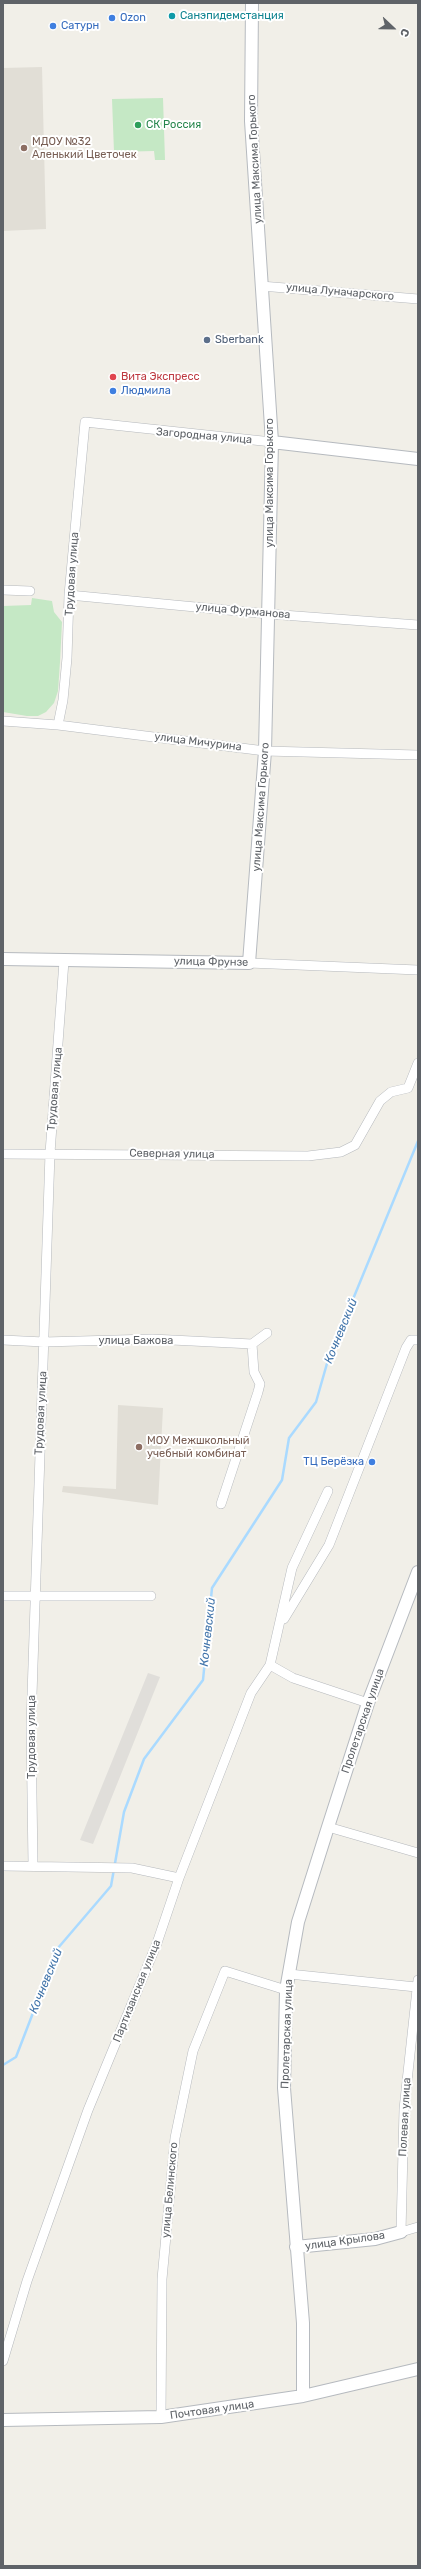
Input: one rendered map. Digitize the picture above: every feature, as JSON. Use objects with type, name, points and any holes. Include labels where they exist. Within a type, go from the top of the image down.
[{"type":"street","name":"улица Максима Горького","points":[[250,963],[265,750],[272,442],[251,121],[252,3]]},
{"type":"street","name":"улица Луначарского","points":[[261,286],[418,299]]},
{"type":"street","name":"Загородная улица","points":[[85,422],[418,459]]},
{"type":"street","name":"Трудовая улица","points":[[58,725],[63,700],[67,658],[69,595],[85,422]]},
{"type":"street","points":[[3,590],[30,591]]},
{"type":"street","name":"улица Фурманова","points":[[69,595],[269,614],[418,625]]},
{"type":"street","name":"улица Мичурина","points":[[3,721],[58,725],[265,750],[418,755]]},
{"type":"street","name":"улица Фрунзе","points":[[3,959],[250,963],[418,970]]},
{"type":"street","name":"Трудовая улица","points":[[33,1865],[31,1725],[34,1596],[50,1153],[64,961]]},
{"type":"street","name":"Северная улица","points":[[3,1154],[50,1153],[308,1156],[341,1152],[355,1145],[380,1101],[390,1092],[408,1088],[418,1063]]},
{"type":"street","points":[[221,1504],[260,1384],[254,1372],[252,1344],[267,1333]]},
{"type":"street","name":"улица Бажова","points":[[3,1340],[44,1342],[152,1339],[252,1344]]},
{"type":"street","name":"Партизанская улица","points":[[280,1625],[329,1545],[406,1348],[411,1340],[418,1340]]},
{"type":"street","name":"Партизанская улица","points":[[3,2361],[27,2281],[88,2110],[157,1943],[179,1878],[251,1693],[270,1666],[292,1568],[328,1491]]},
{"type":"street","name":"Пролетарская улица","points":[[303,2396],[303,2323],[284,2088],[286,1990],[298,1922],[328,1827],[368,1703],[418,1572]]},
{"type":"street","points":[[3,1596],[151,1596]]},
{"type":"street","points":[[270,1666],[293,1678],[368,1703]]},
{"type":"street","points":[[328,1827],[418,1853]]},
{"type":"street","points":[[3,1866],[33,1865],[132,1868],[179,1878]]},
{"type":"street","name":"улица Белинского","points":[[161,2417],[162,2279],[175,2138],[194,2052],[225,1971],[286,1990]]},
{"type":"street","points":[[289,1974],[417,1984]]},
{"type":"street","name":"Полевая улица","points":[[401,2232],[404,2110],[417,1984]]},
{"type":"street","name":"улица Крылова","points":[[296,2247],[375,2239],[418,2227]]},
{"type":"street","name":"Почтовая улица","points":[[3,2420],[161,2417],[303,2396],[418,2369]]},
{"type":"shaded area","name":"МДОУ №32 Аленький Цветочек","points":[[42,67],[46,229],[3,231],[3,68]]},
{"type":"shaded area","name":"МОУ Межшкольный учебный комбинат","points":[[118,1405],[163,1408],[158,1505],[62,1492],[63,1486],[116,1489]]},
{"type":"shaded area","points":[[148,1673],[160,1677],[93,1844],[80,1840]]},
{"type":"green space","name":"СК Россия","points":[[163,98],[165,160],[155,160],[154,151],[114,152],[112,99]]},
{"type":"green space","points":[[32,598],[52,601],[54,612],[62,622],[58,691],[54,703],[46,712],[38,716],[27,716],[3,712],[3,606],[31,605]]},
{"type":"waterway","name":"Кочневский","points":[[3,2065],[16,2057],[58,1948],[111,1886],[124,1812],[144,1759],[203,1680],[212,1588],[282,1480],[289,1438],[316,1402],[328,1360],[418,1141]]},
{"type":"place","name":"Санэпидемстанция","points":[[172,16]]},
{"type":"place","name":"Ozon","points":[[112,18]]},
{"type":"place","name":"Сатурн","points":[[53,26]]},
{"type":"place","name":"СК Россия","points":[[138,125]]},
{"type":"place","name":"МДОУ №32 Аленький Цветочек","points":[[24,148]]},
{"type":"place","name":"Sberbank","points":[[207,340]]},
{"type":"place","name":"Вита Экспресс","points":[[113,377]]},
{"type":"place","name":"Людмила","points":[[113,391]]},
{"type":"place","name":"МОУ Межшкольный учебный комбинат","points":[[139,1447]]},
{"type":"place","name":"ТЦ Берёзка","points":[[372,1462]]}]
